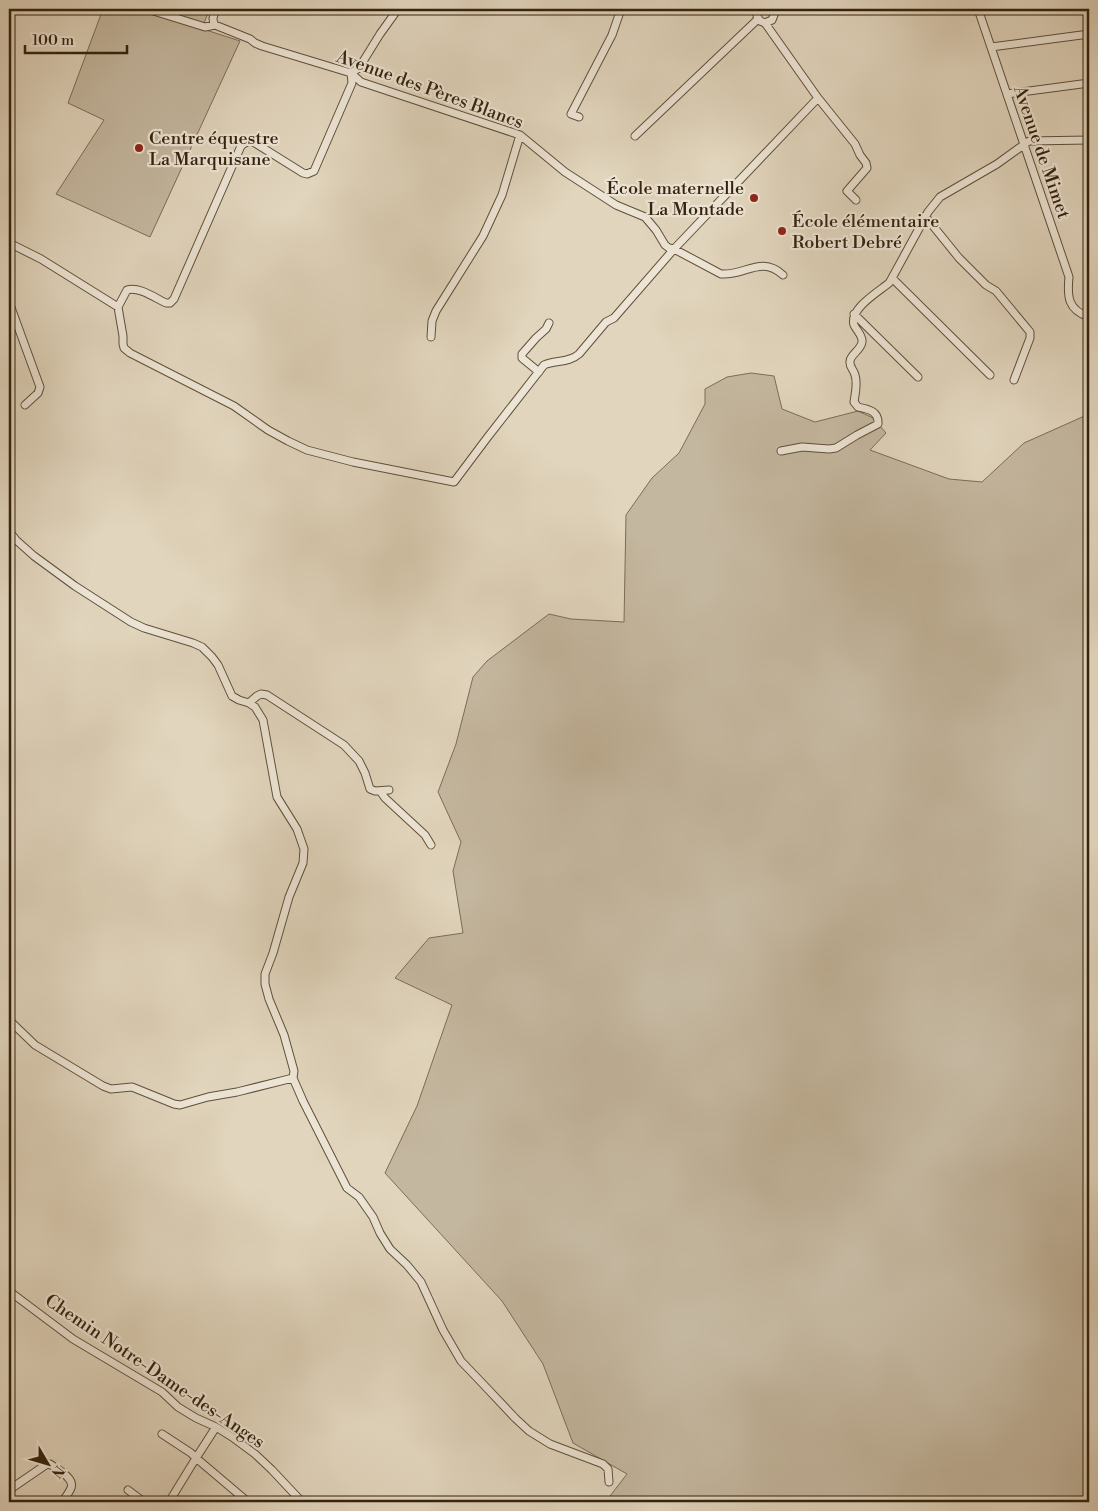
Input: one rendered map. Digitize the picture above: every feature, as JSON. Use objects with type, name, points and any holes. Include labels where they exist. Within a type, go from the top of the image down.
[{"type":"street","name":"Avenue des Pères Blancs","points":[[147,9],[205,27],[214,26],[250,39],[262,46],[351,73],[361,82],[520,135],[565,172],[616,205],[645,218],[656,230],[665,246],[721,274],[768,266],[776,269],[783,275]]},
{"type":"street","points":[[214,26],[212,21],[216,9]]},
{"type":"street","points":[[398,9],[359,68],[351,73],[352,83],[314,171],[307,174],[255,143],[250,141],[245,143],[241,146],[174,299],[170,303],[166,303],[132,289],[127,290],[118,307],[124,348],[130,353],[234,406],[268,430],[288,441],[307,450],[353,462],[454,482],[544,365],[574,358],[579,354],[606,322],[614,318],[674,249],[818,98]]},
{"type":"street","points":[[578,117],[571,114],[612,35],[621,9]]},
{"type":"street","points":[[751,9],[771,32],[818,98],[856,144],[867,166],[847,192],[856,200]]},
{"type":"street","points":[[771,32],[774,9]]},
{"type":"street","name":"Avenue de Mimet","points":[[978,9],[1069,277],[1068,288],[1071,306],[1076,311],[1089,317]]},
{"type":"street","points":[[759,17],[772,20]]},
{"type":"street","points":[[635,136],[759,17]]},
{"type":"street","points":[[991,47],[1089,34]]},
{"type":"street","points":[[1007,94],[1089,83]]},
{"type":"street","points":[[431,337],[432,321],[436,311],[483,236],[502,195],[520,135]]},
{"type":"street","points":[[780,450],[802,447],[836,448],[878,424],[875,414],[870,410],[858,407],[854,402],[856,377],[850,364],[850,359],[859,350],[862,337],[853,322],[854,314],[858,308],[889,283],[925,216],[940,196],[997,164],[1029,141],[1089,140]]},
{"type":"street","points":[[925,216],[959,258],[986,285],[996,291],[1030,332],[1030,338],[1014,380]]},
{"type":"street","points":[[9,243],[40,259],[118,307]]},
{"type":"street","points":[[892,278],[990,375]]},
{"type":"street","points":[[9,302],[40,387],[38,393],[25,405]]},
{"type":"street","points":[[854,314],[918,377]]},
{"type":"street","points":[[539,372],[522,358],[522,354],[546,329],[549,323]]},
{"type":"street","points":[[9,530],[16,540],[34,556],[75,586],[131,622],[202,647],[218,665],[232,696],[255,707],[263,720],[277,796],[297,829],[304,849],[303,862],[289,897],[265,974],[267,992],[284,1035],[294,1071],[293,1078],[303,1102],[347,1188],[359,1198],[373,1217],[390,1249],[421,1282],[443,1330],[461,1361],[529,1431],[550,1444],[603,1464],[608,1469],[610,1482]]},
{"type":"street","points":[[249,703],[261,694],[277,701],[344,745],[359,761],[370,789],[375,791],[389,790]]},
{"type":"street","points":[[380,791],[385,798],[425,835],[431,845]]},
{"type":"street","points":[[9,1020],[35,1045],[103,1086],[111,1089],[132,1086],[174,1104],[180,1105],[293,1078]]},
{"type":"street","name":"Chemin Notre-Dame-des-Anges","points":[[9,1291],[73,1339],[162,1392],[178,1407],[216,1427],[255,1454],[302,1502]]},
{"type":"street","points":[[169,1502],[216,1427]]},
{"type":"street","points":[[162,1434],[191,1453],[248,1502]]},
{"type":"street","points":[[9,1490],[47,1464],[50,1464],[70,1480],[72,1484],[62,1502]]},
{"type":"street","points":[[128,1490],[136,1500],[144,1502]]},
{"type":"shaded area","name":"Centre équestre La Marquisane","points":[[103,9],[141,9],[240,41],[150,237],[56,194],[104,120],[68,103]]},
{"type":"shaded area","points":[[152,9],[210,9],[203,25]]},
{"type":"shaded area","points":[[751,373],[774,376],[782,409],[815,422],[858,411],[873,418],[886,433],[870,450],[949,479],[982,482],[1024,443],[1089,414],[1089,1502],[602,1502],[607,1500],[627,1474],[573,1443],[543,1364],[502,1301],[385,1173],[417,1106],[452,1005],[395,978],[429,938],[463,933],[453,871],[461,842],[438,792],[456,744],[473,677],[487,661],[549,614],[571,619],[624,622],[626,515],[652,478],[679,453],[705,404],[705,389],[727,377]]},
{"type":"place","name":"Centre équestre La Marquisane","points":[[139,148]]},
{"type":"place","name":"École maternelle La Montade","points":[[754,198]]},
{"type":"place","name":"École élémentaire Robert Debré","points":[[782,231]]}]
